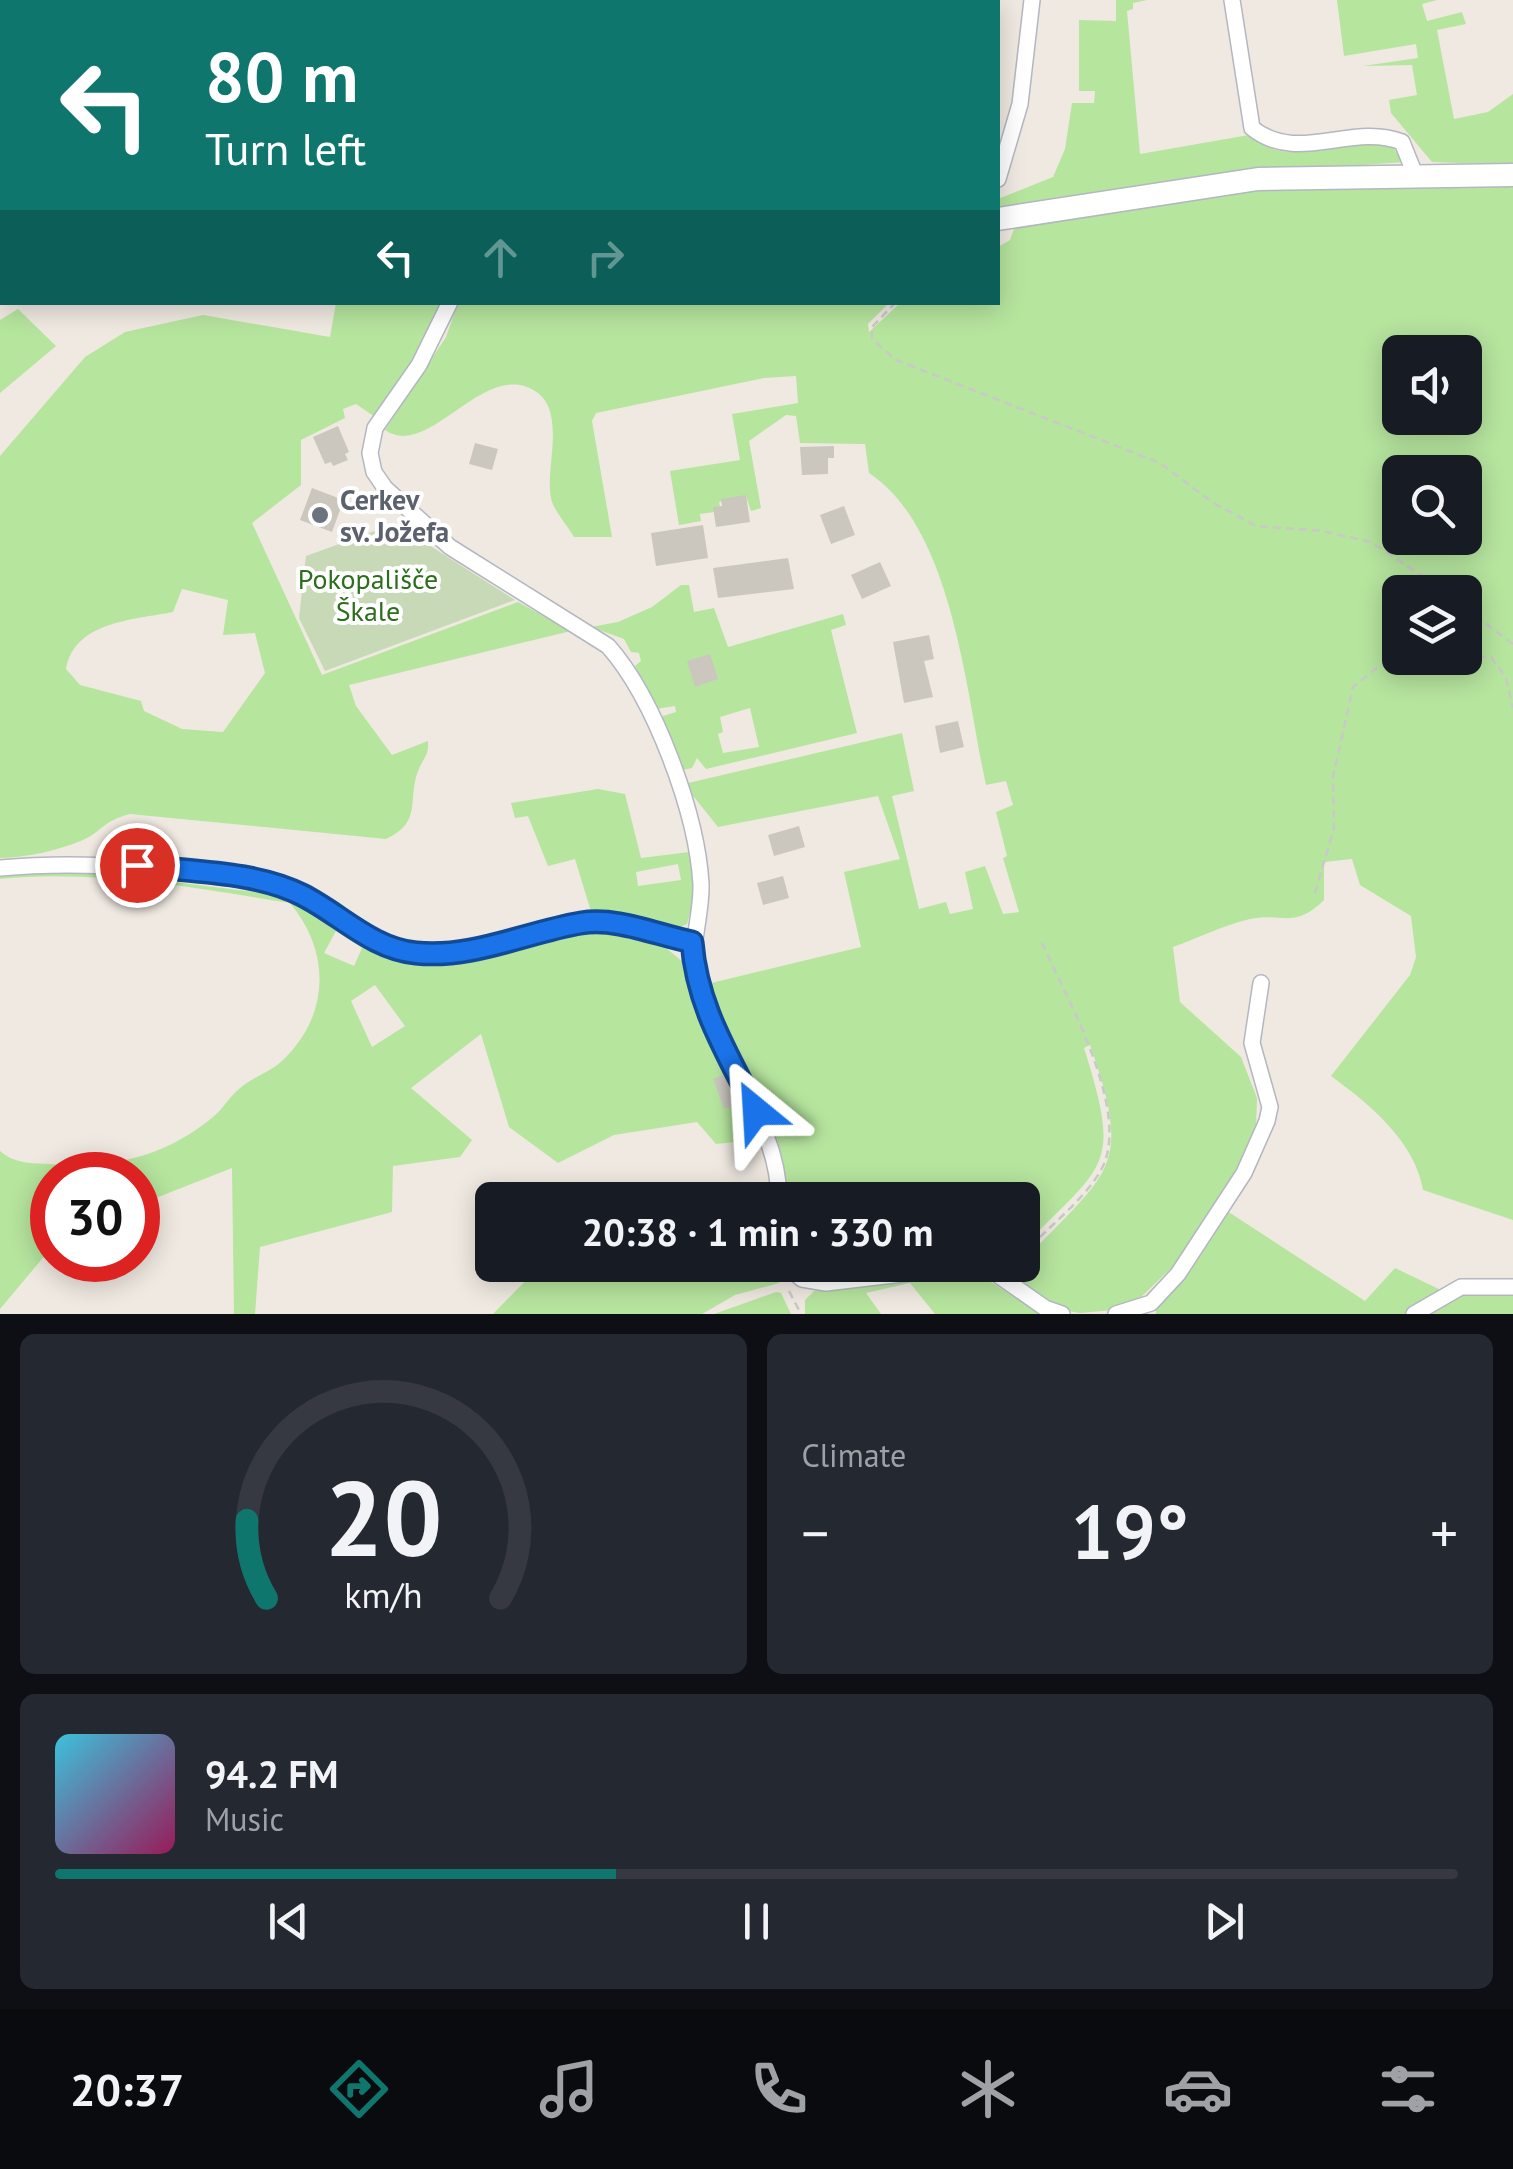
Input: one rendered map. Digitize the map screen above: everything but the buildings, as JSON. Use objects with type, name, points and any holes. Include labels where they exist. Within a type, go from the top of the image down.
[{"type":"main road","points":[[1000,219],[1258,179],[1513,176]]},
{"type":"street","points":[[1000,172],[1020,104],[1032,0]]},
{"type":"street","points":[[1232,0],[1252,128],[1276,144],[1319,144],[1350,134],[1382,134],[1402,142],[1416,177]]},
{"type":"street","points":[[449,305],[419,365],[375,428],[370,453],[374,472],[384,488],[450,547],[608,646],[626,667],[663,738],[701,881],[692,942],[696,981],[710,1025],[769,1140],[779,1182]]},
{"type":"street","points":[[0,868],[54,863],[137,865],[272,884],[301,894],[382,944],[417,954],[465,951],[584,922],[628,925],[692,942]]},
{"type":"street","points":[[1116,1314],[1152,1303],[1178,1274],[1216,1222],[1252,1156],[1270,1107],[1252,1043],[1261,984]]},
{"type":"street","points":[[1008,1282],[1045,1308],[1062,1314]]},
{"type":"street","points":[[1414,1314],[1461,1287],[1513,1288]]},
{"type":"path","points":[[893,305],[872,328],[872,339],[896,360],[1160,463],[1212,502],[1256,526],[1322,531],[1371,542],[1420,575]]},
{"type":"path","points":[[1482,621],[1513,644]]},
{"type":"path","points":[[1482,657],[1491,657],[1506,678],[1513,708]]},
{"type":"path","points":[[1315,892],[1334,828],[1334,777],[1353,686],[1382,666]]},
{"type":"path","points":[[1040,1237],[1098,1174],[1110,1134],[1098,1076],[1042,942]]},
{"type":"green space","points":[[1116,0],[1147,0],[1133,3],[1133,9],[1127,11],[1140,154],[1249,135],[1264,145],[1290,152],[1367,141],[1392,146],[1404,162],[1322,168],[1000,209],[1000,198],[1053,177],[1065,149],[1072,103],[1094,103],[1095,91],[1079,91],[1079,20],[1116,21]]},
{"type":"green space","points":[[1337,0],[1437,0],[1422,4],[1427,21],[1462,12],[1466,24],[1437,30],[1454,119],[1488,112],[1513,94],[1513,165],[1432,162],[1391,113],[1389,100],[1417,95],[1412,65],[1363,66],[1418,58],[1416,44],[1344,56]]},
{"type":"green space","points":[[1513,182],[1513,1220],[1423,1190],[1410,1155],[1388,1125],[1331,1076],[1410,975],[1416,957],[1411,916],[1360,885],[1352,859],[1324,862],[1324,900],[1304,915],[1250,919],[1173,947],[1180,1002],[1241,1057],[1257,1098],[1256,1127],[1224,1194],[1191,1249],[1137,1301],[1113,1310],[1080,1313],[1057,1309],[1022,1284],[1040,1282],[1040,1244],[1093,1187],[1105,1167],[1111,1145],[1110,1120],[1090,1045],[1084,1048],[1102,1118],[1099,1161],[1089,1179],[1040,1230],[1040,1182],[782,1182],[777,1145],[706,1000],[703,985],[861,947],[844,872],[900,859],[878,796],[718,827],[694,797],[686,798],[684,784],[902,733],[914,791],[892,796],[919,909],[946,902],[950,914],[973,909],[965,872],[985,866],[1003,914],[1019,912],[1003,858],[1007,856],[996,812],[1013,805],[1006,781],[986,785],[951,615],[920,532],[897,498],[869,473],[865,444],[800,443],[796,416],[786,415],[749,441],[761,508],[751,511],[746,496],[719,502],[721,511],[700,514],[701,521],[679,525],[670,471],[740,460],[732,414],[798,403],[796,376],[764,378],[596,413],[592,421],[612,537],[574,537],[558,513],[550,485],[552,419],[539,394],[524,386],[506,385],[488,391],[417,433],[401,436],[385,430],[446,337],[457,305],[887,305],[868,324],[869,332],[898,305],[1000,305],[1000,246],[1010,240],[1015,226],[1249,189]]},
{"type":"green space","points":[[336,305],[445,305],[434,335],[375,417],[356,404],[343,409],[345,418],[301,440],[301,485],[252,523],[322,675],[518,602],[571,631],[349,685],[356,706],[392,755],[428,741],[409,817],[398,832],[386,839],[130,814],[63,847],[0,858],[0,456],[85,357],[125,332],[203,315],[330,337]],"holes":[[[182,589],[228,600],[223,635],[255,633],[265,673],[223,732],[182,729],[144,711],[141,701],[80,685],[66,669],[72,653],[93,632],[124,621],[173,612]]]},
{"type":"green space","points":[[18,309],[56,346],[0,393],[0,320]]},
{"type":"green space","name":"Pokopališče Škale","points":[[386,527],[421,540],[515,600],[325,671],[299,618],[306,556]]},
{"type":"green space","points":[[681,585],[689,585],[694,612],[714,608],[728,647],[843,614],[846,625],[831,630],[857,733],[706,769],[697,758],[692,768],[678,771],[660,717],[676,712],[675,706],[656,709],[635,666],[641,661],[639,653],[631,652],[624,639],[591,627],[618,622],[652,607]],"holes":[[[750,708],[759,747],[723,753],[718,734],[723,732],[720,717]]]},
{"type":"green space","points":[[598,789],[625,794],[641,858],[689,852],[695,895],[687,924],[674,930],[593,918],[575,859],[548,866],[528,816],[515,818],[511,803]],"holes":[[[678,864],[681,880],[638,886],[636,872]]]},
{"type":"green space","points":[[79,870],[277,895],[295,901],[385,953],[416,964],[483,955],[584,929],[630,933],[659,942],[684,963],[762,1139],[716,1144],[697,1122],[614,1135],[558,1163],[509,1127],[481,1034],[411,1088],[472,1140],[460,1157],[393,1166],[392,1212],[260,1247],[255,1314],[234,1314],[232,1168],[160,1196],[160,1152],[154,1152],[213,1117],[235,1092],[273,1068],[298,1042],[310,1023],[320,983],[313,942],[303,922],[290,903],[219,892],[109,878],[0,879],[0,873]],"holes":[[[336,931],[362,948],[354,966],[324,953]],[[375,985],[405,1026],[372,1047],[351,1001]]]},
{"type":"green space","points":[[0,1151],[30,1162],[30,1273],[0,1309]]},
{"type":"green space","points":[[1227,1211],[1365,1301],[1395,1268],[1443,1291],[1409,1314],[1156,1314],[1156,1303]]},
{"type":"green space","points":[[524,1282],[779,1283],[735,1295],[702,1314],[493,1314]]},
{"type":"green space","points":[[883,1282],[991,1282],[1042,1314],[935,1314],[910,1283],[866,1293],[881,1314],[805,1314],[805,1300],[814,1291]]},
{"type":"green space","points":[[781,1293],[791,1314],[714,1314]]},
{"type":"green space","points":[[1461,1293],[1513,1293],[1513,1314],[1426,1314]]},
{"type":"place","name":"Cerkev sv. Jožefa","points":[[320,515]]},
{"type":"route","points":[[137,865],[272,884],[301,894],[382,944],[417,954],[465,951],[584,922],[628,925],[692,942],[696,981],[710,1025],[756,1111]]}]
